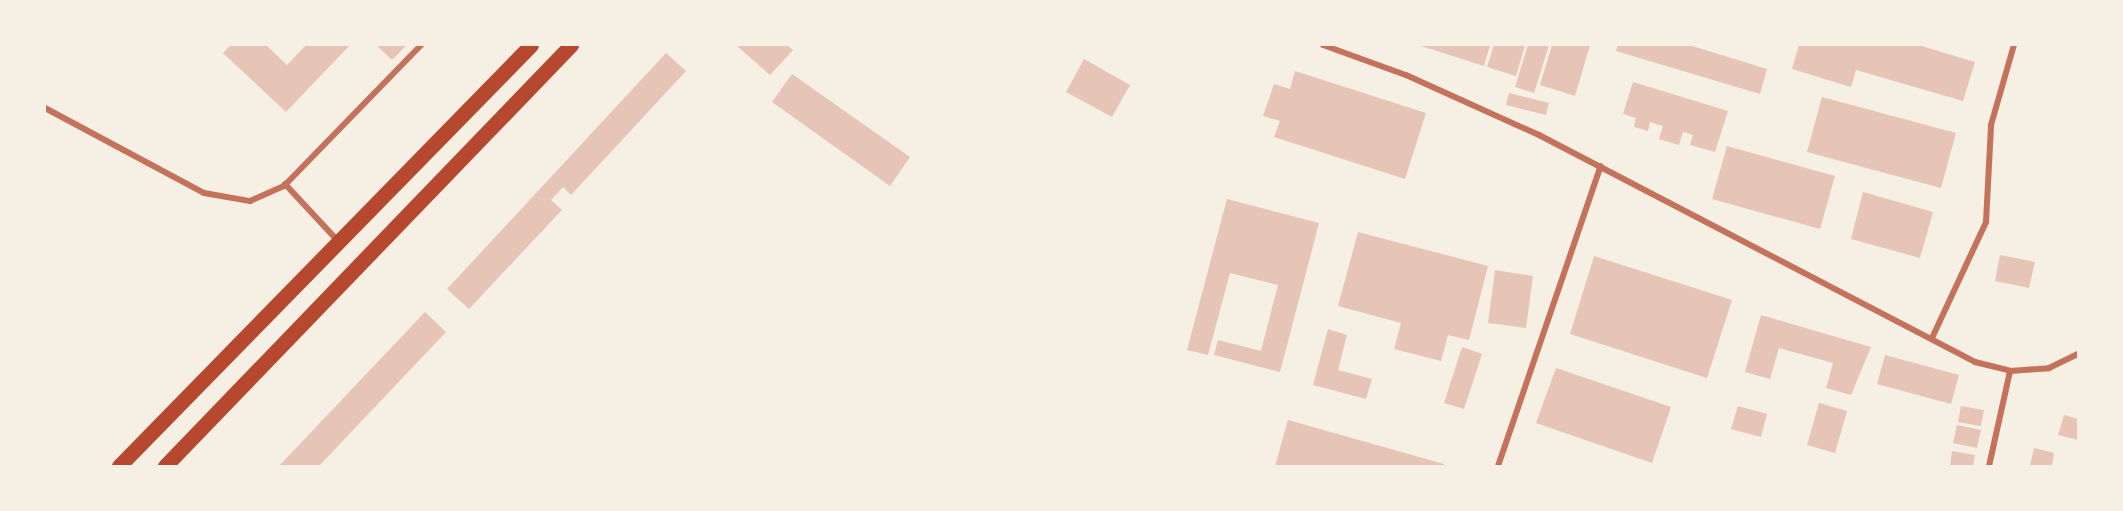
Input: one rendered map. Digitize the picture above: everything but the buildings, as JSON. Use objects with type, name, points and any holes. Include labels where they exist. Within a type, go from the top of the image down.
[{"type":"main road","points":[[119,466],[531,45]]},
{"type":"main road","points":[[165,466],[571,45]]},
{"type":"street","points":[[45,108],[88,136],[218,199],[264,198],[285,184],[421,45]]},
{"type":"street","points":[[1323,45],[1406,75],[1601,166],[1975,362],[2010,371],[2049,368],[2078,354]]},
{"type":"street","points":[[1932,338],[1986,222],[1991,125],[2014,45]]},
{"type":"street","points":[[1498,466],[1601,166]]},
{"type":"street","points":[[285,184],[339,242]]},
{"type":"street","points":[[1989,466],[2010,371]]}]
